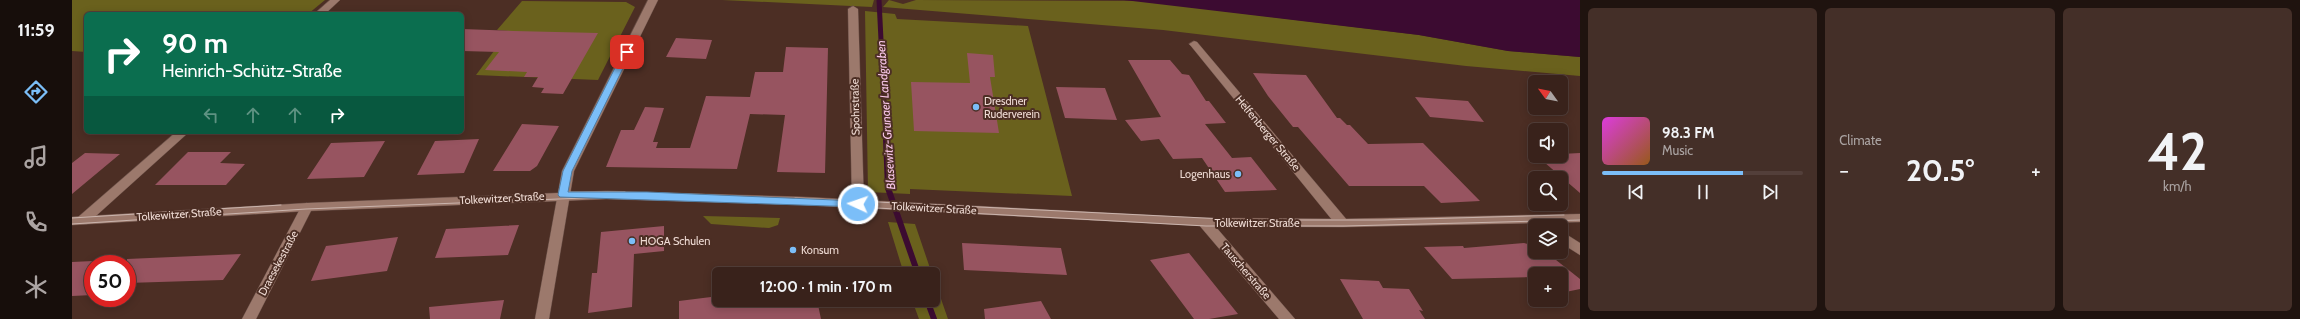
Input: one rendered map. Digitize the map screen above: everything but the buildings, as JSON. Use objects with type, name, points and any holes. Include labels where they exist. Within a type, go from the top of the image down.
[{"type":"street","points":[[321,12],[335,0]]},
{"type":"street","points":[[542,319],[568,171],[653,0]]},
{"type":"street","name":"Spohrstraße","points":[[853,9],[862,204]]},
{"type":"street","name":"Helfenberger Straße","points":[[1194,44],[1342,223]]},
{"type":"street","points":[[77,221],[182,134]]},
{"type":"street","name":"Tolkewitzer Straße","points":[[77,221],[307,207],[563,195],[647,195],[862,204],[1204,222],[1528,222]]},
{"type":"street","name":"Draesekestraße","points":[[249,319],[307,207]]},
{"type":"street","name":"Tolkewitzer Straße","points":[[1568,219],[1580,218]]},
{"type":"street","name":"Tauscherstraße","points":[[1204,222],[1288,319]]},
{"type":"street","points":[[1568,241],[1580,250]]},
{"type":"shaded area","points":[[72,0],[325,0],[310,12],[84,12],[84,52],[72,51]]},
{"type":"shaded area","points":[[722,0],[874,0],[872,7]]},
{"type":"shaded area","points":[[889,0],[903,4],[916,0],[1143,1],[1419,35],[1508,51],[1580,57],[1580,76],[1466,66],[1163,30],[883,7]]},
{"type":"shaded area","points":[[1124,0],[1580,0],[1580,57],[1508,51],[1419,35]]},
{"type":"shaded area","points":[[522,1],[626,2],[635,7],[598,80],[476,75],[509,31],[497,30]]},
{"type":"shaded area","name":"Dresdner Ruderverein","points":[[865,11],[895,14],[897,19],[1028,26],[1072,196],[910,189],[910,194],[868,192]]},
{"type":"shaded area","points":[[703,216],[780,218],[778,225],[769,228],[711,224]]},
{"type":"shaded area","points":[[888,222],[915,224],[930,267],[902,267]]},
{"type":"shaded area","points":[[940,296],[948,319],[919,319],[915,307],[940,307]]},
{"type":"waterway","name":"Blasewitz‐Grunaer Landgraben","points":[[879,0],[886,140]]},
{"type":"waterway","name":"Blasewitz‐Grunaer Landgraben","points":[[886,139],[888,188],[916,267]]},
{"type":"waterway","name":"Blasewitz‐Grunaer Landgraben","points":[[930,307],[934,319]]},
{"type":"tram line","points":[[561,192],[625,192]]},
{"type":"tram line","points":[[72,224],[306,209],[609,197],[804,204],[1206,226],[1345,226],[1580,220]]},
{"type":"tram line","points":[[795,198],[1245,220],[1382,220],[1564,215]]},
{"type":"tram line","points":[[72,218],[281,205]]},
{"type":"place","name":"Dresdner Ruderverein","points":[[976,107]]},
{"type":"place","name":"Logenhaus","points":[[1238,174]]},
{"type":"place","name":"HOGA Schulen","points":[[632,241]]},
{"type":"place","name":"Konsum","points":[[793,250]]},
{"type":"route","points":[[627,52],[568,171],[563,195],[647,195],[858,204]]}]
